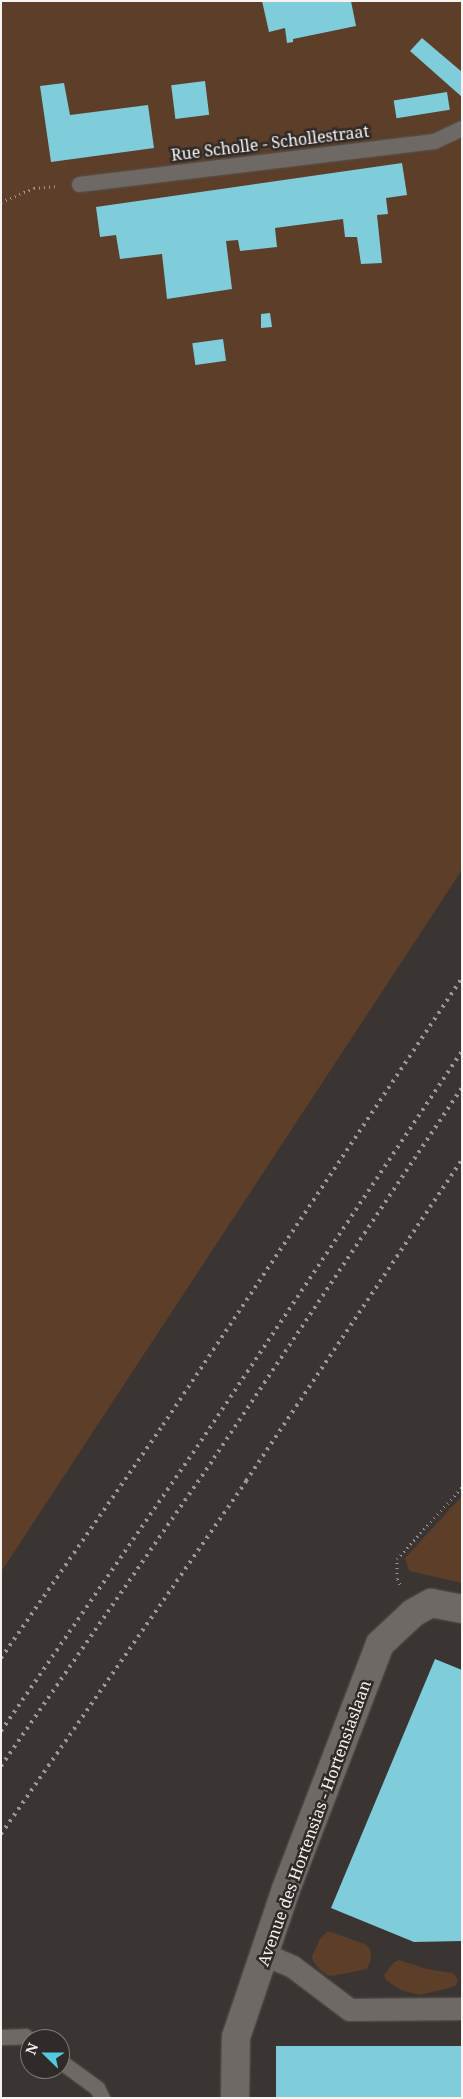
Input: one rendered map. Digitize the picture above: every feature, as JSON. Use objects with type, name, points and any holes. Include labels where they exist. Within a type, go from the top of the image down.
[{"type":"street","name":"Avenue des Hortensias - Hortensiaslaan","points":[[235,2098],[236,2037],[286,1889],[380,1644],[413,1613],[431,1603],[462,1609]]},
{"type":"street","points":[[265,1955],[293,1967],[350,2010],[462,2009]]},
{"type":"lane","name":"Rue Scholle - Schollestraat","points":[[79,184],[434,141],[462,128]]},
{"type":"lane","points":[[1,2037],[20,2036]]},
{"type":"lane","points":[[70,2069],[97,2088],[102,2098]]},
{"type":"path","points":[[1,202],[34,188],[79,184]]},
{"type":"path","points":[[413,1613],[397,1578],[397,1559],[462,1487]]},
{"type":"shaded area","points":[[1,1],[462,1],[462,870],[1,1572]]},
{"type":"shaded area","points":[[462,1496],[462,1583],[409,1571],[405,1558]]},
{"type":"shaded area","points":[[327,1932],[365,1944],[370,1949],[371,1960],[367,1969],[332,1976],[319,1969],[312,1956],[320,1939]]},
{"type":"shaded area","points":[[399,1960],[427,1969],[453,1973],[458,1980],[456,1985],[450,1988],[419,1995],[401,1990],[386,1980],[384,1975],[394,1962]]},
{"type":"building","points":[[262,1],[351,1],[356,26],[293,39],[293,42],[287,43],[285,28],[269,32]]},
{"type":"building","points":[[422,38],[462,72],[462,97],[410,51]]},
{"type":"building","points":[[205,81],[209,115],[175,119],[171,85]]},
{"type":"building","points":[[64,83],[70,115],[148,105],[154,148],[51,162],[40,86]]},
{"type":"building","points":[[447,92],[450,110],[396,118],[394,100]]},
{"type":"building","points":[[402,163],[407,195],[386,198],[388,214],[377,215],[382,263],[361,264],[357,237],[345,237],[343,219],[275,228],[277,247],[240,251],[238,240],[226,241],[232,289],[167,299],[162,254],[120,259],[116,235],[100,237],[96,207]]},
{"type":"building","points":[[270,313],[272,327],[261,328],[261,314]]},
{"type":"building","points":[[223,339],[226,361],[195,365],[192,343]]},
{"type":"building","points":[[435,1659],[462,1670],[462,1941],[414,1942],[331,1908]]},
{"type":"building","points":[[276,2046],[462,2046],[462,2098],[276,2098]]},
{"type":"railway","points":[[1,1658],[163,1425],[462,978]]},
{"type":"railway","points":[[1,1731],[197,1447],[462,1051]]},
{"type":"railway","points":[[1,1766],[214,1458],[462,1088]]},
{"type":"railway","points":[[1,1834],[246,1481],[462,1159]]}]
